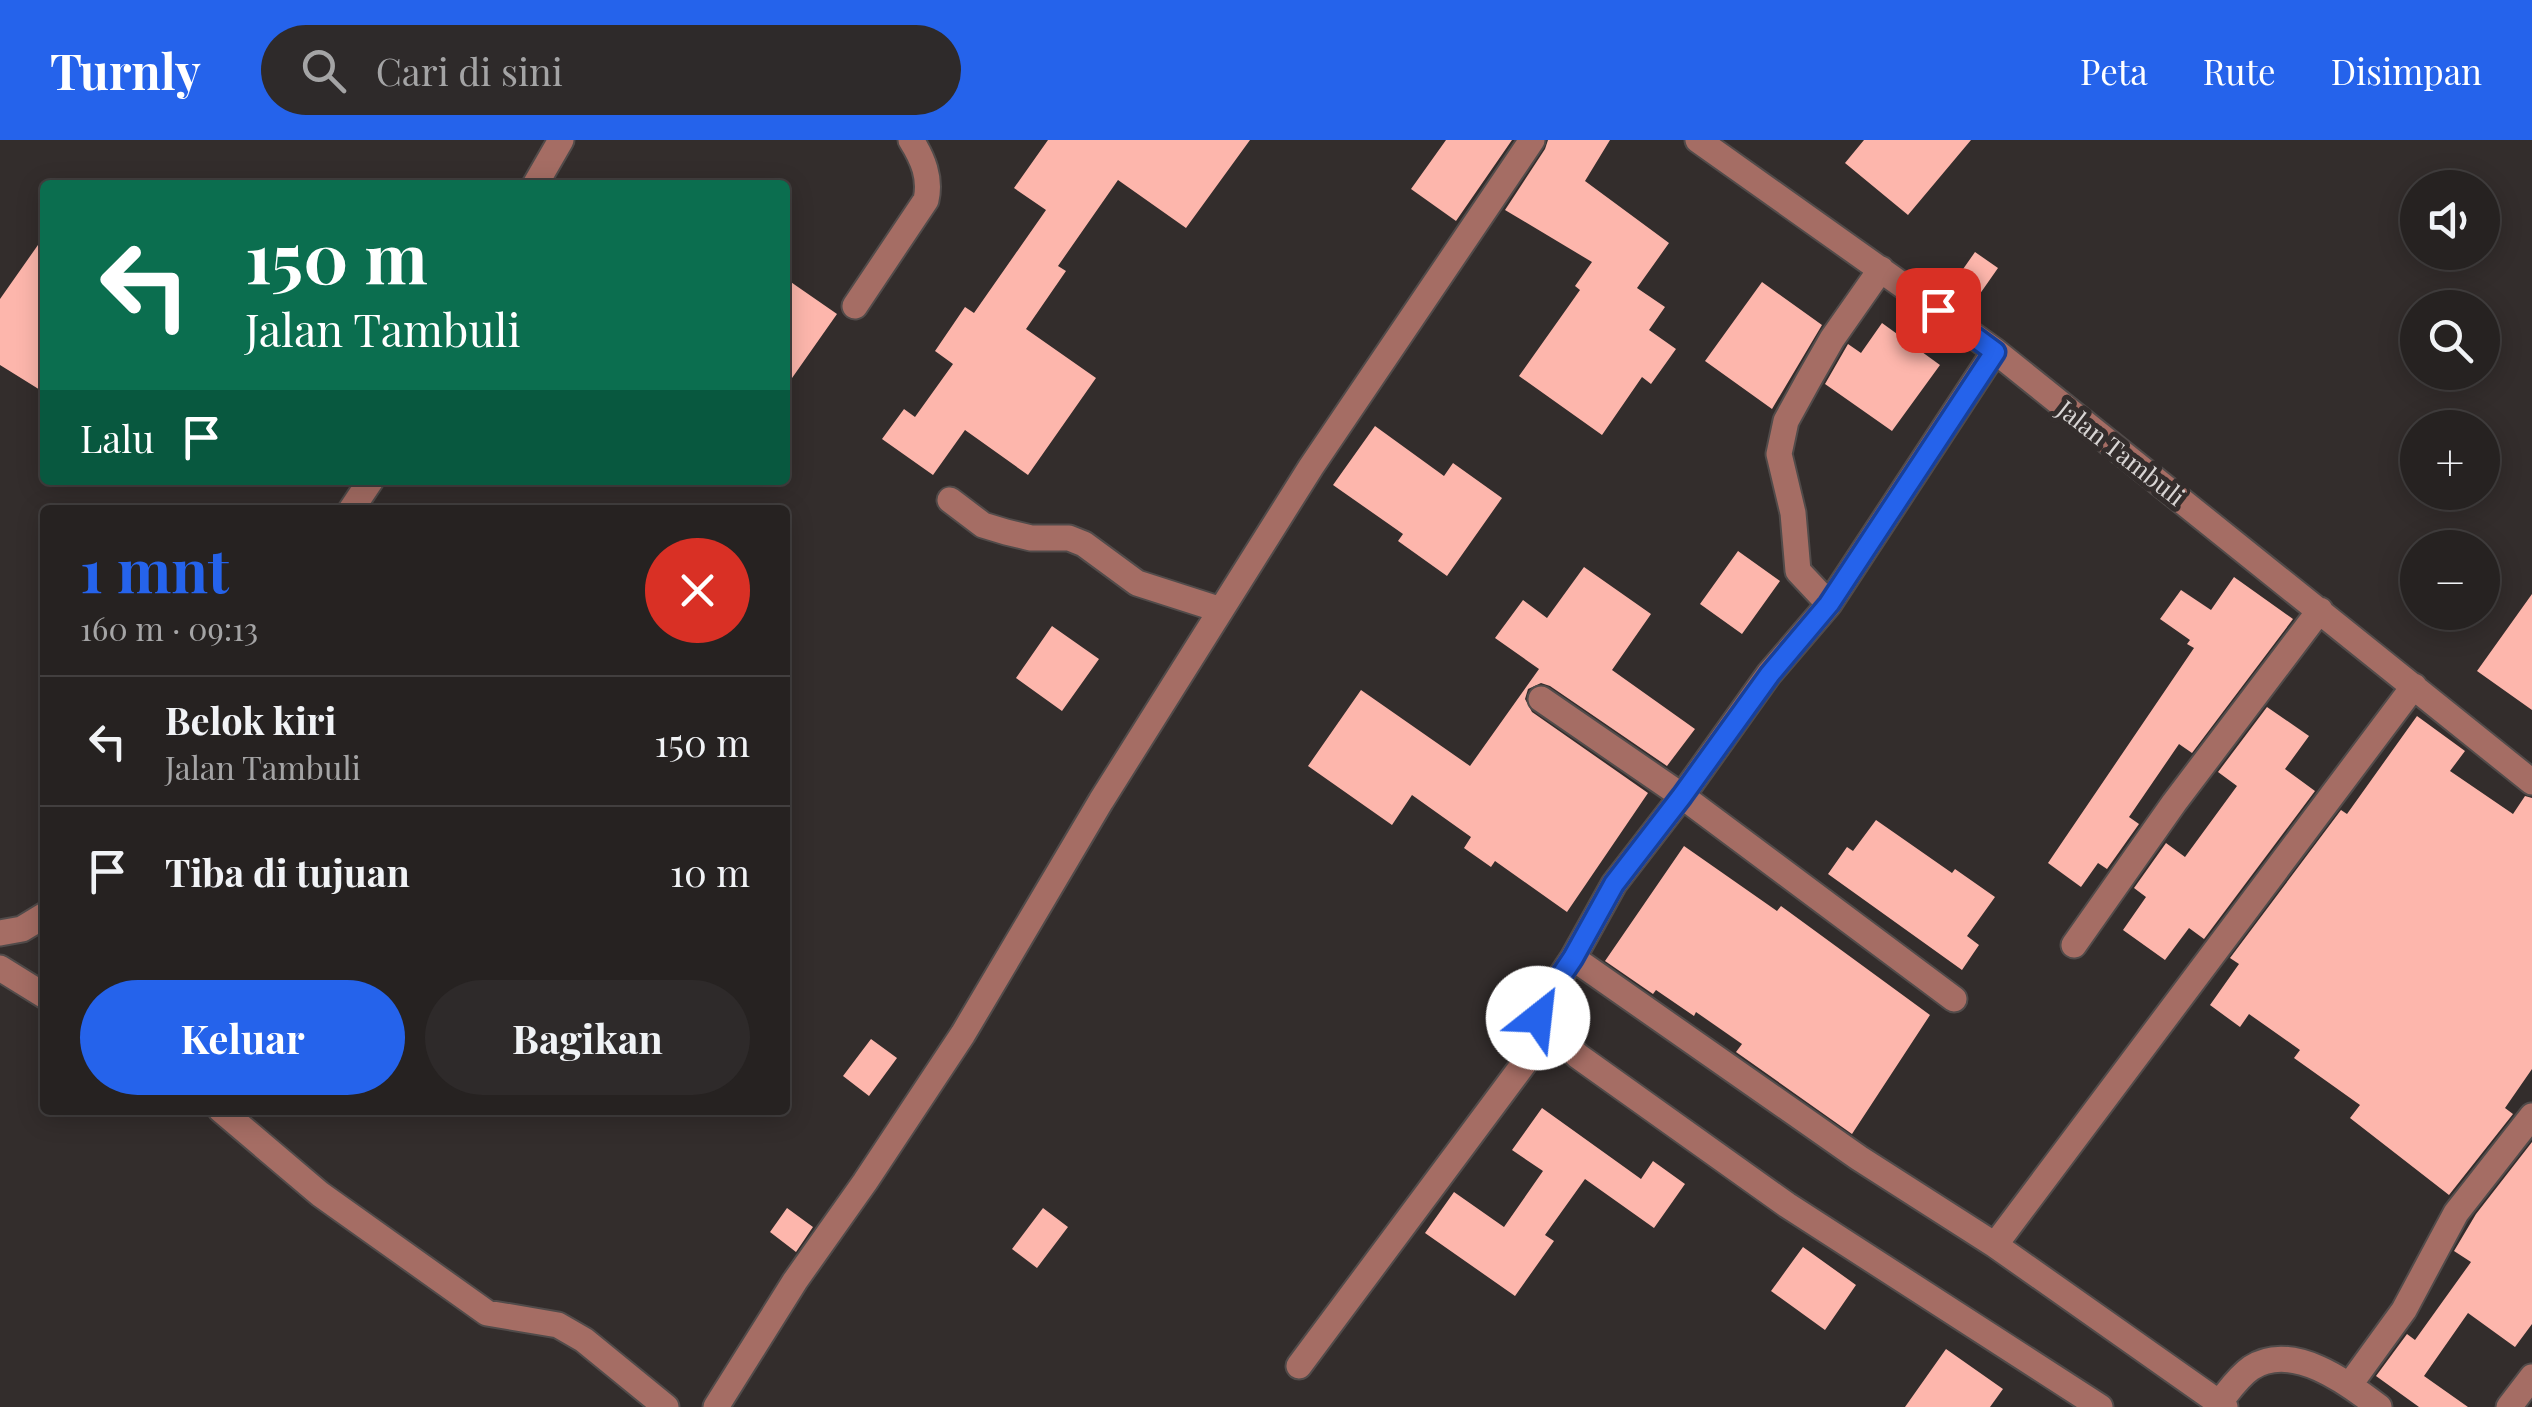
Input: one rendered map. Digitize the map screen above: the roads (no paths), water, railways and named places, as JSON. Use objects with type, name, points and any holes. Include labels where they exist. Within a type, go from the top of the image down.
[{"type":"street","points":[[538,180],[561,140]]},
{"type":"street","points":[[855,306],[926,200],[930,186],[911,140]]},
{"type":"street","points":[[716,1407],[795,1281],[963,1034],[1101,801],[1312,468],[1532,140]]},
{"type":"street","name":"Jalan Tambuli","points":[[1698,140],[1995,352],[2532,782]]},
{"type":"street","points":[[1829,604],[1798,571],[1792,512],[1779,454],[1786,420],[1832,339],[1881,269]]},
{"type":"street","points":[[1995,352],[1829,604],[1770,674],[1614,884],[1573,958],[1540,1007],[1538,1018],[1578,1056],[1787,1205],[2100,1407]]},
{"type":"street","points":[[950,500],[983,525],[1031,538],[1069,538],[1084,544],[1137,583],[1222,610]]},
{"type":"street","points":[[2074,945],[2174,803],[2320,610]]},
{"type":"street","points":[[1995,1245],[2414,686]]},
{"type":"street","points":[[1541,700],[1682,796],[1954,1000]]},
{"type":"street","points":[[0,934],[22,929],[40,918]]},
{"type":"street","points":[[1573,958],[1859,1158],[1995,1245],[2222,1405],[2251,1368],[2264,1362],[2307,1364],[2350,1384],[2379,1407]]},
{"type":"street","points":[[0,968],[40,993]]},
{"type":"street","points":[[1300,1366],[1548,1030]]},
{"type":"street","points":[[228,1115],[320,1194],[487,1313],[558,1325],[584,1340],[666,1407]]},
{"type":"street","points":[[2350,1384],[2404,1310],[2456,1213],[2532,1116]]},
{"type":"street","points":[[2509,1407],[2532,1377]]}]
